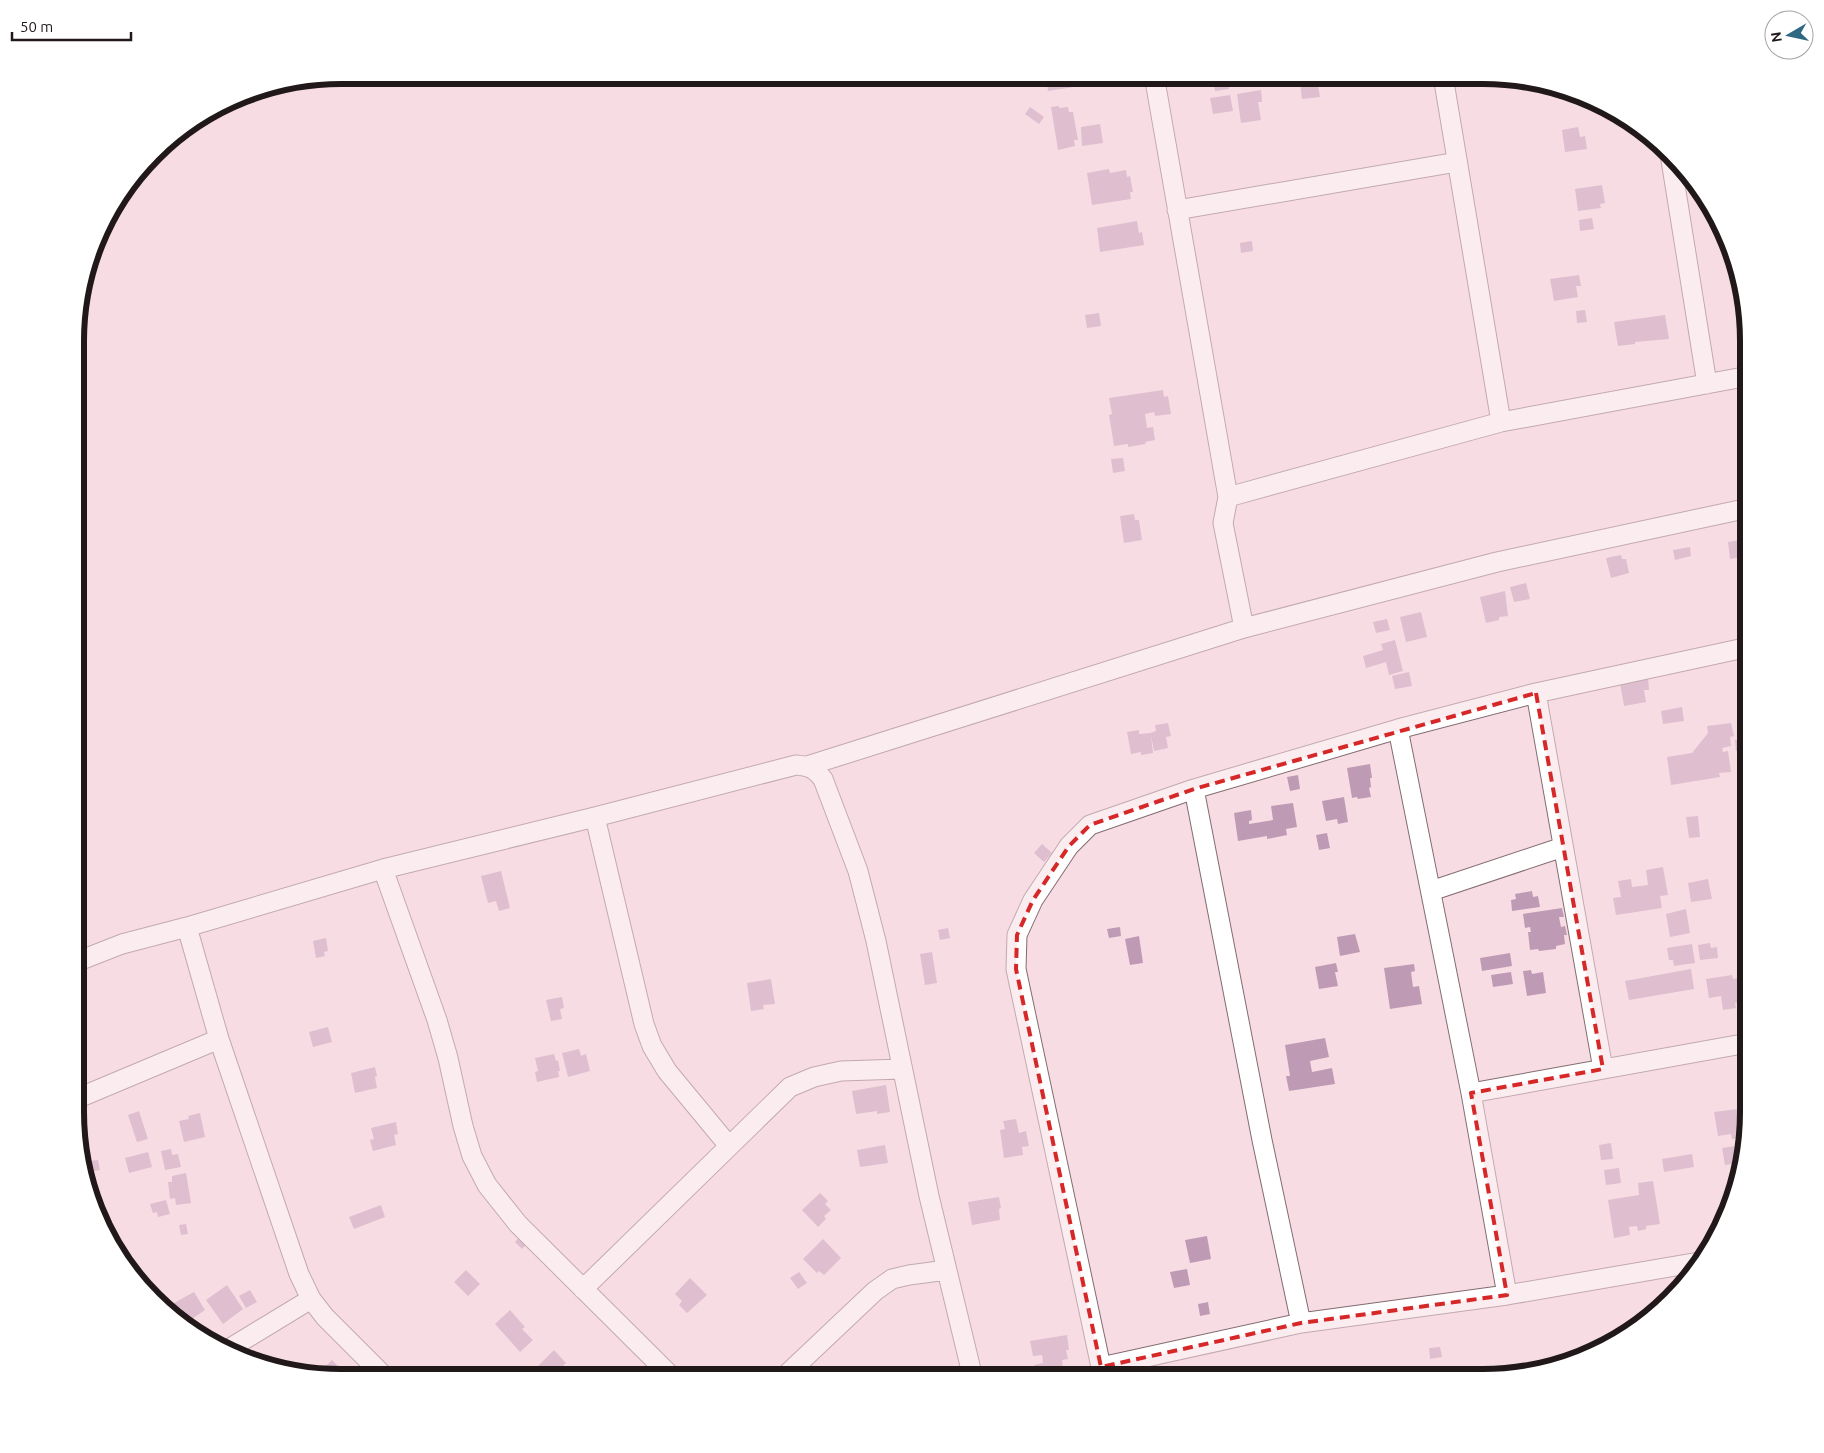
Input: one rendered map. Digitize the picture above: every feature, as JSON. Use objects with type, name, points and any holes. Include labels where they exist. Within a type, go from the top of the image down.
[{"type":"street","points":[[1156,84],[1228,497],[1223,523],[1244,628]]},
{"type":"street","points":[[1444,84],[1501,422]]},
{"type":"street","points":[[1177,210],[1457,162]]},
{"type":"street","points":[[1672,167],[1706,384]]},
{"type":"street","points":[[1228,497],[1501,422],[1740,378]]},
{"type":"street","points":[[807,766],[1244,628],[1497,562],[1740,510]]},
{"type":"street","points":[[1101,1369],[1016,969],[1017,935],[1033,900],[1069,846],[1090,825],[1194,789],[1398,729],[1536,693],[1740,649]]},
{"type":"street","points":[[1536,693],[1603,1069]]},
{"type":"street","points":[[1398,729],[1470,1093],[1507,1295]]},
{"type":"street","points":[[84,959],[122,944],[187,927],[383,869],[796,765],[815,769],[823,779],[858,871],[876,940],[929,1196],[971,1369]]},
{"type":"street","points":[[1194,789],[1262,1140],[1300,1323]]},
{"type":"street","points":[[595,817],[644,1024],[652,1046],[666,1071],[729,1146]]},
{"type":"street","points":[[1430,891],[1563,847]]},
{"type":"street","points":[[383,869],[437,1020],[472,1156],[487,1184],[518,1224],[664,1369]]},
{"type":"street","points":[[187,927],[219,1039],[299,1274],[311,1299],[325,1318],[376,1369]]},
{"type":"street","points":[[84,1096],[219,1039]]},
{"type":"street","points":[[1470,1093],[1740,1044]]},
{"type":"street","points":[[583,1290],[790,1087],[814,1077],[841,1071],[902,1069]]},
{"type":"street","points":[[1114,1369],[1300,1323],[1507,1295],[1691,1263]]},
{"type":"street","points":[[793,1369],[875,1291],[892,1279],[908,1274],[947,1270]]},
{"type":"street","points":[[234,1346],[311,1299]]},
{"type":"highlighted area","points":[[1536,693],[1603,1069],[1471,1093],[1507,1295],[1301,1323],[1101,1367],[1016,969],[1017,935],[1033,900],[1069,846],[1090,825],[1194,789]]},
{"type":"building","points":[[1047,84],[1074,84],[1074,87],[1048,91]]},
{"type":"building","points":[[1214,84],[1228,84],[1229,89],[1215,91]]},
{"type":"building","points":[[1234,84],[1258,84],[1235,87]]},
{"type":"building","points":[[1300,84],[1318,84],[1320,97],[1302,99]]},
{"type":"building","points":[[1375,84],[1389,84],[1389,85],[1376,87]]},
{"type":"building","points":[[1261,90],[1262,102],[1258,102],[1261,120],[1241,123],[1237,94]]},
{"type":"building","points":[[1230,95],[1233,111],[1213,114],[1210,98]]},
{"type":"building","points":[[1059,106],[1059,108],[1068,107],[1069,112],[1073,112],[1078,140],[1074,140],[1075,146],[1058,150],[1051,107]]},
{"type":"building","points":[[1030,107],[1044,117],[1039,124],[1025,114]]},
{"type":"building","points":[[1100,124],[1103,143],[1082,146],[1081,127]]},
{"type":"building","points":[[1578,127],[1580,137],[1585,136],[1587,149],[1565,152],[1562,130]]},
{"type":"building","points":[[1109,169],[1110,173],[1126,170],[1127,177],[1130,176],[1133,192],[1130,192],[1131,199],[1092,205],[1087,173]]},
{"type":"building","points":[[1602,185],[1605,203],[1600,204],[1601,208],[1578,211],[1575,189]]},
{"type":"building","points":[[1592,218],[1594,229],[1580,231],[1579,220]]},
{"type":"building","points":[[1137,221],[1139,233],[1142,232],[1144,245],[1100,252],[1097,228]]},
{"type":"building","points":[[1252,241],[1253,251],[1241,253],[1240,243]]},
{"type":"building","points":[[1579,275],[1581,286],[1576,286],[1578,297],[1554,301],[1550,279]]},
{"type":"building","points":[[1585,310],[1587,322],[1577,323],[1576,311]]},
{"type":"building","points":[[1099,313],[1101,326],[1087,328],[1085,315]]},
{"type":"building","points":[[1665,315],[1669,339],[1635,342],[1635,344],[1618,346],[1614,322]]},
{"type":"building","points":[[1163,390],[1164,397],[1168,396],[1171,414],[1155,416],[1154,412],[1145,414],[1147,428],[1153,427],[1155,440],[1145,442],[1146,444],[1128,447],[1128,444],[1114,446],[1109,415],[1112,414],[1109,398]]},
{"type":"building","points":[[1123,458],[1125,471],[1113,473],[1111,459]]},
{"type":"building","points":[[1134,514],[1135,520],[1139,520],[1142,540],[1124,543],[1120,516]]},
{"type":"building","points":[[1740,540],[1740,557],[1730,559],[1728,542]]},
{"type":"building","points":[[1690,547],[1691,556],[1675,560],[1673,550]]},
{"type":"building","points":[[1621,555],[1622,559],[1626,559],[1629,573],[1611,578],[1606,558]]},
{"type":"building","points":[[1526,583],[1530,599],[1514,602],[1510,587]]},
{"type":"building","points":[[1505,591],[1508,616],[1499,617],[1499,620],[1486,623],[1480,597]]},
{"type":"building","points":[[1421,612],[1427,637],[1406,642],[1400,617]]},
{"type":"building","points":[[1387,619],[1390,630],[1376,633],[1373,622]]},
{"type":"building","points":[[1395,640],[1403,671],[1389,675],[1386,662],[1366,668],[1363,656],[1383,650],[1381,644]]},
{"type":"building","points":[[1409,672],[1412,686],[1395,689],[1392,676]]},
{"type":"building","points":[[1648,678],[1649,690],[1644,690],[1646,702],[1624,706],[1620,683]]},
{"type":"building","points":[[1682,707],[1684,721],[1663,724],[1661,711]]},
{"type":"building","points":[[1168,723],[1171,736],[1166,737],[1168,748],[1154,751],[1151,735],[1153,753],[1141,755],[1141,752],[1131,754],[1127,732],[1139,730],[1139,734],[1150,733],[1156,731],[1155,725]]},
{"type":"building","points":[[1731,723],[1734,736],[1730,737],[1731,746],[1722,748],[1723,752],[1728,751],[1731,772],[1719,773],[1720,777],[1671,785],[1667,757],[1692,753],[1708,733],[1707,726]]},
{"type":"building","points":[[1740,739],[1740,750],[1736,751],[1735,740]]},
{"type":"building","points":[[1370,764],[1372,778],[1370,778],[1371,787],[1369,788],[1371,797],[1352,798],[1347,768]]},
{"type":"building","points":[[1298,775],[1300,789],[1290,791],[1287,777]]},
{"type":"building","points":[[1344,797],[1348,822],[1338,824],[1337,819],[1326,821],[1322,801]]},
{"type":"building","points":[[1293,803],[1297,827],[1286,829],[1287,835],[1267,839],[1267,836],[1238,841],[1234,813],[1251,810],[1252,820],[1249,821],[1249,824],[1273,820],[1271,806]]},
{"type":"building","points":[[1698,816],[1700,837],[1689,838],[1686,817]]},
{"type":"building","points":[[1327,833],[1330,848],[1319,850],[1316,835]]},
{"type":"building","points":[[1042,844],[1052,853],[1044,862],[1034,853]]},
{"type":"building","points":[[1663,867],[1668,895],[1660,896],[1662,908],[1616,915],[1613,898],[1621,897],[1618,881],[1631,879],[1632,887],[1648,885],[1646,870]]},
{"type":"building","points":[[501,871],[510,908],[499,911],[496,901],[488,903],[481,876]]},
{"type":"building","points":[[1708,879],[1712,899],[1691,902],[1688,883]]},
{"type":"building","points":[[1532,891],[1533,897],[1538,896],[1540,907],[1512,911],[1511,900],[1516,899],[1515,894]]},
{"type":"building","points":[[1562,908],[1564,917],[1559,917],[1561,927],[1565,926],[1567,935],[1564,935],[1565,944],[1556,946],[1556,949],[1530,950],[1528,932],[1531,932],[1530,927],[1525,928],[1523,914]]},
{"type":"building","points":[[1686,909],[1690,933],[1670,937],[1666,914]]},
{"type":"building","points":[[1120,927],[1121,936],[1109,938],[1107,929]]},
{"type":"building","points":[[948,928],[950,938],[940,940],[938,930]]},
{"type":"building","points":[[1355,934],[1360,952],[1340,956],[1337,937]]},
{"type":"building","points":[[1139,936],[1143,963],[1130,965],[1125,939]]},
{"type":"building","points":[[326,938],[328,951],[324,952],[325,956],[316,958],[313,941]]},
{"type":"building","points":[[1710,943],[1711,948],[1717,947],[1718,958],[1700,960],[1698,945]]},
{"type":"building","points":[[1692,944],[1695,963],[1674,966],[1673,960],[1669,960],[1667,948]]},
{"type":"building","points":[[932,952],[937,983],[925,985],[920,954]]},
{"type":"building","points":[[1510,953],[1512,966],[1482,971],[1480,958]]},
{"type":"building","points":[[1336,963],[1338,972],[1335,972],[1338,986],[1319,989],[1315,967]]},
{"type":"building","points":[[1414,964],[1415,971],[1411,972],[1413,987],[1419,986],[1422,1004],[1390,1009],[1384,968]]},
{"type":"building","points":[[1691,969],[1694,989],[1629,1000],[1625,981]]},
{"type":"building","points":[[1531,970],[1532,974],[1543,972],[1546,993],[1527,996],[1523,971]]},
{"type":"building","points":[[1511,972],[1513,984],[1493,987],[1491,975]]},
{"type":"building","points":[[1732,975],[1733,979],[1739,978],[1740,1002],[1735,1003],[1736,1008],[1723,1010],[1721,996],[1709,998],[1706,979]]},
{"type":"building","points":[[771,979],[775,1004],[763,1005],[764,1009],[751,1011],[747,983]]},
{"type":"building","points":[[562,997],[564,1008],[560,1009],[562,1019],[551,1021],[546,1000]]},
{"type":"building","points":[[328,1027],[332,1042],[313,1047],[309,1032]]},
{"type":"building","points":[[1325,1038],[1329,1057],[1310,1061],[1312,1072],[1332,1068],[1335,1084],[1289,1091],[1286,1076],[1290,1076],[1285,1045]]},
{"type":"building","points":[[579,1049],[581,1056],[586,1054],[590,1071],[568,1077],[562,1053]]},
{"type":"building","points":[[554,1054],[556,1061],[558,1060],[559,1077],[537,1082],[535,1072],[538,1071],[535,1058]]},
{"type":"building","points":[[375,1067],[377,1088],[355,1093],[351,1073]]},
{"type":"building","points":[[886,1085],[890,1112],[877,1114],[877,1111],[856,1114],[852,1091]]},
{"type":"building","points":[[1738,1109],[1740,1123],[1739,1138],[1732,1139],[1731,1134],[1718,1136],[1714,1112]]},
{"type":"building","points":[[139,1111],[148,1139],[137,1142],[128,1115]]},
{"type":"building","points":[[200,1113],[205,1137],[184,1142],[179,1121],[189,1119],[188,1116]]},
{"type":"building","points":[[1016,1119],[1019,1133],[1026,1131],[1029,1146],[1022,1147],[1023,1155],[1004,1158],[1000,1130],[1005,1129],[1003,1121]]},
{"type":"building","points":[[396,1122],[398,1134],[394,1135],[396,1145],[373,1151],[370,1140],[374,1139],[371,1128]]},
{"type":"building","points":[[1611,1143],[1613,1159],[1601,1160],[1599,1145]]},
{"type":"building","points":[[885,1145],[888,1163],[860,1167],[857,1150]]},
{"type":"building","points":[[1738,1146],[1735,1163],[1725,1165],[1722,1148]]},
{"type":"building","points":[[171,1149],[172,1155],[178,1154],[181,1167],[165,1170],[161,1151]]},
{"type":"building","points":[[148,1152],[152,1167],[129,1173],[125,1158]]},
{"type":"building","points":[[1692,1154],[1694,1167],[1664,1172],[1662,1159]]},
{"type":"building","points":[[98,1160],[100,1170],[91,1172],[89,1161]]},
{"type":"building","points":[[1619,1168],[1621,1183],[1606,1185],[1604,1170]]},
{"type":"building","points":[[186,1173],[191,1203],[176,1205],[175,1198],[170,1199],[168,1182],[172,1182],[172,1176]]},
{"type":"building","points":[[1653,1181],[1660,1224],[1646,1226],[1646,1229],[1638,1231],[1637,1226],[1629,1227],[1630,1235],[1614,1238],[1608,1200],[1639,1195],[1638,1183]]},
{"type":"building","points":[[820,1193],[828,1201],[825,1204],[831,1210],[824,1216],[826,1219],[818,1227],[802,1210]]},
{"type":"building","points":[[999,1197],[1001,1208],[999,1209],[1000,1220],[972,1225],[968,1202]]},
{"type":"building","points":[[166,1200],[170,1214],[158,1217],[157,1212],[153,1213],[150,1204]]},
{"type":"building","points":[[381,1205],[385,1217],[354,1229],[349,1217]]},
{"type":"building","points":[[186,1224],[188,1234],[181,1235],[179,1225]]},
{"type":"building","points":[[522,1234],[530,1241],[522,1249],[515,1242]]},
{"type":"building","points":[[1207,1236],[1211,1259],[1190,1263],[1185,1240]]},
{"type":"building","points":[[823,1239],[841,1258],[824,1275],[819,1271],[817,1273],[803,1259]]},
{"type":"building","points":[[1187,1269],[1190,1285],[1174,1288],[1170,1272]]},
{"type":"building","points":[[466,1270],[480,1284],[468,1296],[454,1282]]},
{"type":"building","points":[[799,1272],[807,1283],[798,1289],[790,1278]]},
{"type":"building","points":[[690,1278],[707,1295],[687,1313],[679,1305],[682,1301],[675,1294]]},
{"type":"building","points":[[227,1285],[243,1309],[223,1324],[206,1300]]},
{"type":"building","points":[[250,1290],[257,1302],[246,1308],[239,1296]]},
{"type":"building","points":[[194,1292],[205,1310],[190,1320],[172,1304]]},
{"type":"building","points":[[1208,1302],[1210,1314],[1200,1316],[1198,1304]]},
{"type":"building","points":[[510,1310],[525,1327],[522,1329],[533,1340],[520,1352],[495,1324]]},
{"type":"building","points":[[1067,1335],[1069,1350],[1066,1350],[1068,1359],[1062,1360],[1063,1369],[1035,1369],[1034,1365],[1043,1363],[1042,1355],[1033,1356],[1030,1341]]},
{"type":"building","points":[[1440,1347],[1442,1357],[1430,1359],[1429,1348]]},
{"type":"building","points":[[554,1350],[566,1363],[563,1366],[564,1369],[536,1368]]},
{"type":"building","points":[[332,1360],[340,1369],[324,1369]]}]
